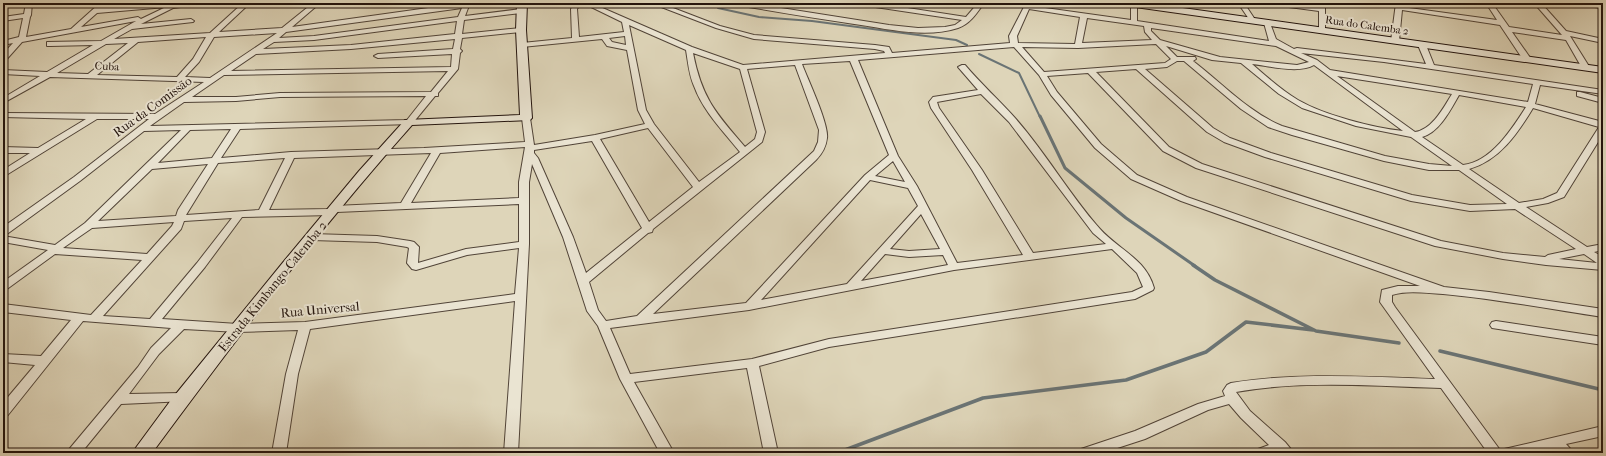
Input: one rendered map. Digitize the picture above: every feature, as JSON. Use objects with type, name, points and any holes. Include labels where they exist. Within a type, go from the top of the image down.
[{"type":"main road","name":"Rua do Calemba 2","points":[[1131,3],[1603,70]]},
{"type":"main road","points":[[409,122],[526,118],[520,30],[521,7]]},
{"type":"main road","name":"Estrada Kimbango-Calemba 2","points":[[141,453],[182,398],[238,328],[381,152],[409,122]]},
{"type":"street","points":[[3,58],[22,38],[28,15],[29,3]]},
{"type":"street","points":[[104,3],[51,45],[285,30],[466,4],[461,18],[458,51],[454,69],[222,73]]},
{"type":"street","points":[[95,10],[196,3]]},
{"type":"street","points":[[178,80],[196,60],[204,45],[247,3]]},
{"type":"street","name":"Rua da Comissão","points":[[3,232],[77,179],[157,117],[210,80],[272,40],[317,3]]},
{"type":"street","points":[[576,40],[574,9],[578,3]]},
{"type":"street","points":[[586,3],[689,49],[732,65],[744,67],[1016,45],[1078,46],[1159,42],[1217,58]]},
{"type":"street","points":[[654,3],[718,27],[749,36],[875,47],[886,50],[890,55]]},
{"type":"street","points":[[737,3],[910,29],[952,27],[968,19],[981,3]]},
{"type":"street","points":[[862,3],[968,19]]},
{"type":"street","points":[[1131,3],[1134,24]]},
{"type":"street","points":[[1241,3],[1253,21]]},
{"type":"street","points":[[1274,3],[1321,6],[1322,30]]},
{"type":"street","points":[[1490,3],[1527,60]]},
{"type":"street","points":[[1537,3],[1566,36],[1586,68]]},
{"type":"street","points":[[1578,3],[1594,4],[1603,7]]},
{"type":"street","points":[[3,101],[103,42],[146,18],[176,4]]},
{"type":"street","points":[[1440,289],[1184,199],[1134,177],[1098,146],[1054,93],[1042,74],[1013,42],[1013,36],[1028,5],[1134,24],[1276,44],[1293,51],[1314,62],[1461,168],[1603,262]]},
{"type":"street","points":[[1395,41],[1399,6],[1505,26],[1603,41]]},
{"type":"street","points":[[272,40],[314,38],[461,18],[521,7]]},
{"type":"street","points":[[3,19],[28,15]]},
{"type":"street","points":[[1078,46],[1084,16]]},
{"type":"street","points":[[3,42],[146,18]]},
{"type":"street","points":[[625,20],[642,110],[650,125],[698,187]]},
{"type":"street","points":[[128,28],[191,21]]},
{"type":"street","points":[[1267,23],[1269,33],[1276,44]]},
{"type":"street","points":[[1147,26],[1148,32],[1175,59]]},
{"type":"street","points":[[254,52],[311,50],[520,30]]},
{"type":"street","points":[[522,45],[628,34]]},
{"type":"street","points":[[604,37],[610,44],[630,48]]},
{"type":"street","points":[[89,76],[137,39]]},
{"type":"street","points":[[378,71],[375,63],[382,44]]},
{"type":"street","points":[[1422,45],[1431,67]]},
{"type":"street","points":[[689,49],[699,92],[718,120],[745,152]]},
{"type":"street","points":[[1138,67],[1210,130],[1226,140],[1244,147],[1431,202],[1470,208],[1517,206],[1545,201],[1561,195],[1603,126],[1531,105],[1457,92],[1385,70],[1303,50],[1293,51]]},
{"type":"street","points":[[378,56],[458,51]]},
{"type":"street","points":[[852,58],[894,156],[912,186],[954,267]]},
{"type":"street","points":[[1042,74],[1167,65],[1175,59],[1217,58],[1297,67],[1307,66],[1314,62]]},
{"type":"street","points":[[1186,59],[1219,88],[1258,118],[1275,126],[1408,164],[1461,168],[1484,162],[1504,142],[1531,105],[1540,83]]},
{"type":"street","points":[[1242,60],[1303,106],[1359,124],[1415,136],[1427,130],[1449,105],[1457,92]]},
{"type":"street","points":[[641,319],[820,150],[823,141],[823,130],[798,63]]},
{"type":"street","points":[[582,282],[648,230],[698,187],[756,143],[761,132],[744,67]]},
{"type":"street","points":[[626,379],[752,363],[829,343],[1067,306],[1134,295],[1146,291],[1149,288],[1146,276],[1123,251],[1113,246],[1097,231],[1012,120],[962,67]]},
{"type":"street","points":[[1327,72],[1431,67],[1603,92]]},
{"type":"street","name":"Estrada Kimbango-Calemba 2","points":[[409,122],[435,94],[454,69]]},
{"type":"street","points":[[1089,70],[1166,149],[1180,158],[1199,166],[1439,244],[1463,250],[1546,262],[1603,267]]},
{"type":"street","name":"Cuba","points":[[3,72],[178,80],[210,80]]},
{"type":"street","points":[[1540,83],[1603,101]]},
{"type":"street","points":[[983,91],[936,99],[933,100],[934,106],[939,116],[977,170],[1029,256]]},
{"type":"street","points":[[182,100],[236,99],[280,95],[435,94]]},
{"type":"street","points":[[3,115],[97,115],[157,117]]},
{"type":"street","points":[[3,174],[97,115]]},
{"type":"street","points":[[511,453],[524,244],[524,182],[529,148],[526,118]]},
{"type":"street","points":[[140,130],[409,122]]},
{"type":"street","points":[[150,166],[290,155],[529,148],[596,138],[650,125]]},
{"type":"street","points":[[94,319],[177,227],[180,222],[178,219],[236,127]]},
{"type":"street","points":[[3,287],[89,225],[187,128]]},
{"type":"street","points":[[596,138],[648,230]]},
{"type":"street","points":[[529,148],[568,237],[593,311],[603,325],[626,379],[667,453]]},
{"type":"street","points":[[3,150],[40,151]]},
{"type":"street","points":[[404,206],[437,150]]},
{"type":"street","points":[[263,214],[290,155]]},
{"type":"street","points":[[749,306],[868,177],[894,156]]},
{"type":"street","points":[[868,177],[912,186]]},
{"type":"street","points":[[524,182],[544,180]]},
{"type":"street","points":[[89,225],[239,215],[524,201]]},
{"type":"street","points":[[850,287],[922,206]]},
{"type":"street","points":[[153,323],[201,265],[239,215]]},
{"type":"street","points":[[312,237],[377,239],[410,244],[414,247],[412,263],[416,267],[466,252],[524,244]]},
{"type":"street","points":[[3,239],[55,249],[150,257]]},
{"type":"street","points":[[603,325],[749,306],[954,267],[1113,246]]},
{"type":"street","points":[[1546,262],[1552,257],[1603,247]]},
{"type":"street","points":[[882,251],[909,254],[946,252]]},
{"type":"street","points":[[1495,453],[1443,384],[1391,310],[1385,297],[1388,290],[1396,288],[1440,289],[1603,313]]},
{"type":"street","name":"Rua Universal","points":[[3,308],[80,318],[180,326],[238,328],[305,326],[520,297]]},
{"type":"street","points":[[3,412],[80,318]]},
{"type":"street","points":[[1496,325],[1603,341]]},
{"type":"street","points":[[73,453],[118,399],[155,351],[180,326]]},
{"type":"street","points":[[279,453],[292,374],[305,326]]},
{"type":"street","points":[[3,358],[45,361]]},
{"type":"street","points":[[752,363],[771,453]]},
{"type":"street","points":[[1284,450],[1232,398],[1229,391],[1231,388],[1261,383],[1336,380],[1443,384]]},
{"type":"street","points":[[118,399],[182,398]]},
{"type":"street","points":[[1086,453],[1140,435],[1203,408],[1232,398]]},
{"type":"street","points":[[1505,453],[1603,430]]},
{"type":"street","points":[[1554,442],[1567,453]]},
{"type":"street","points":[[1262,453],[1284,450]]},
{"type":"waterway","points":[[718,8],[759,17],[812,21],[956,40],[967,45]]},
{"type":"waterway","points":[[979,54],[1019,73],[1040,117]]},
{"type":"waterway","points":[[1040,116],[1065,168],[1126,218],[1195,266]]},
{"type":"waterway","points":[[1193,265],[1215,280],[1316,331],[1399,343]]},
{"type":"waterway","points":[[837,453],[983,398],[1126,380],[1206,352],[1246,322],[1313,330]]},
{"type":"waterway","points":[[1440,351],[1603,390]]}]
